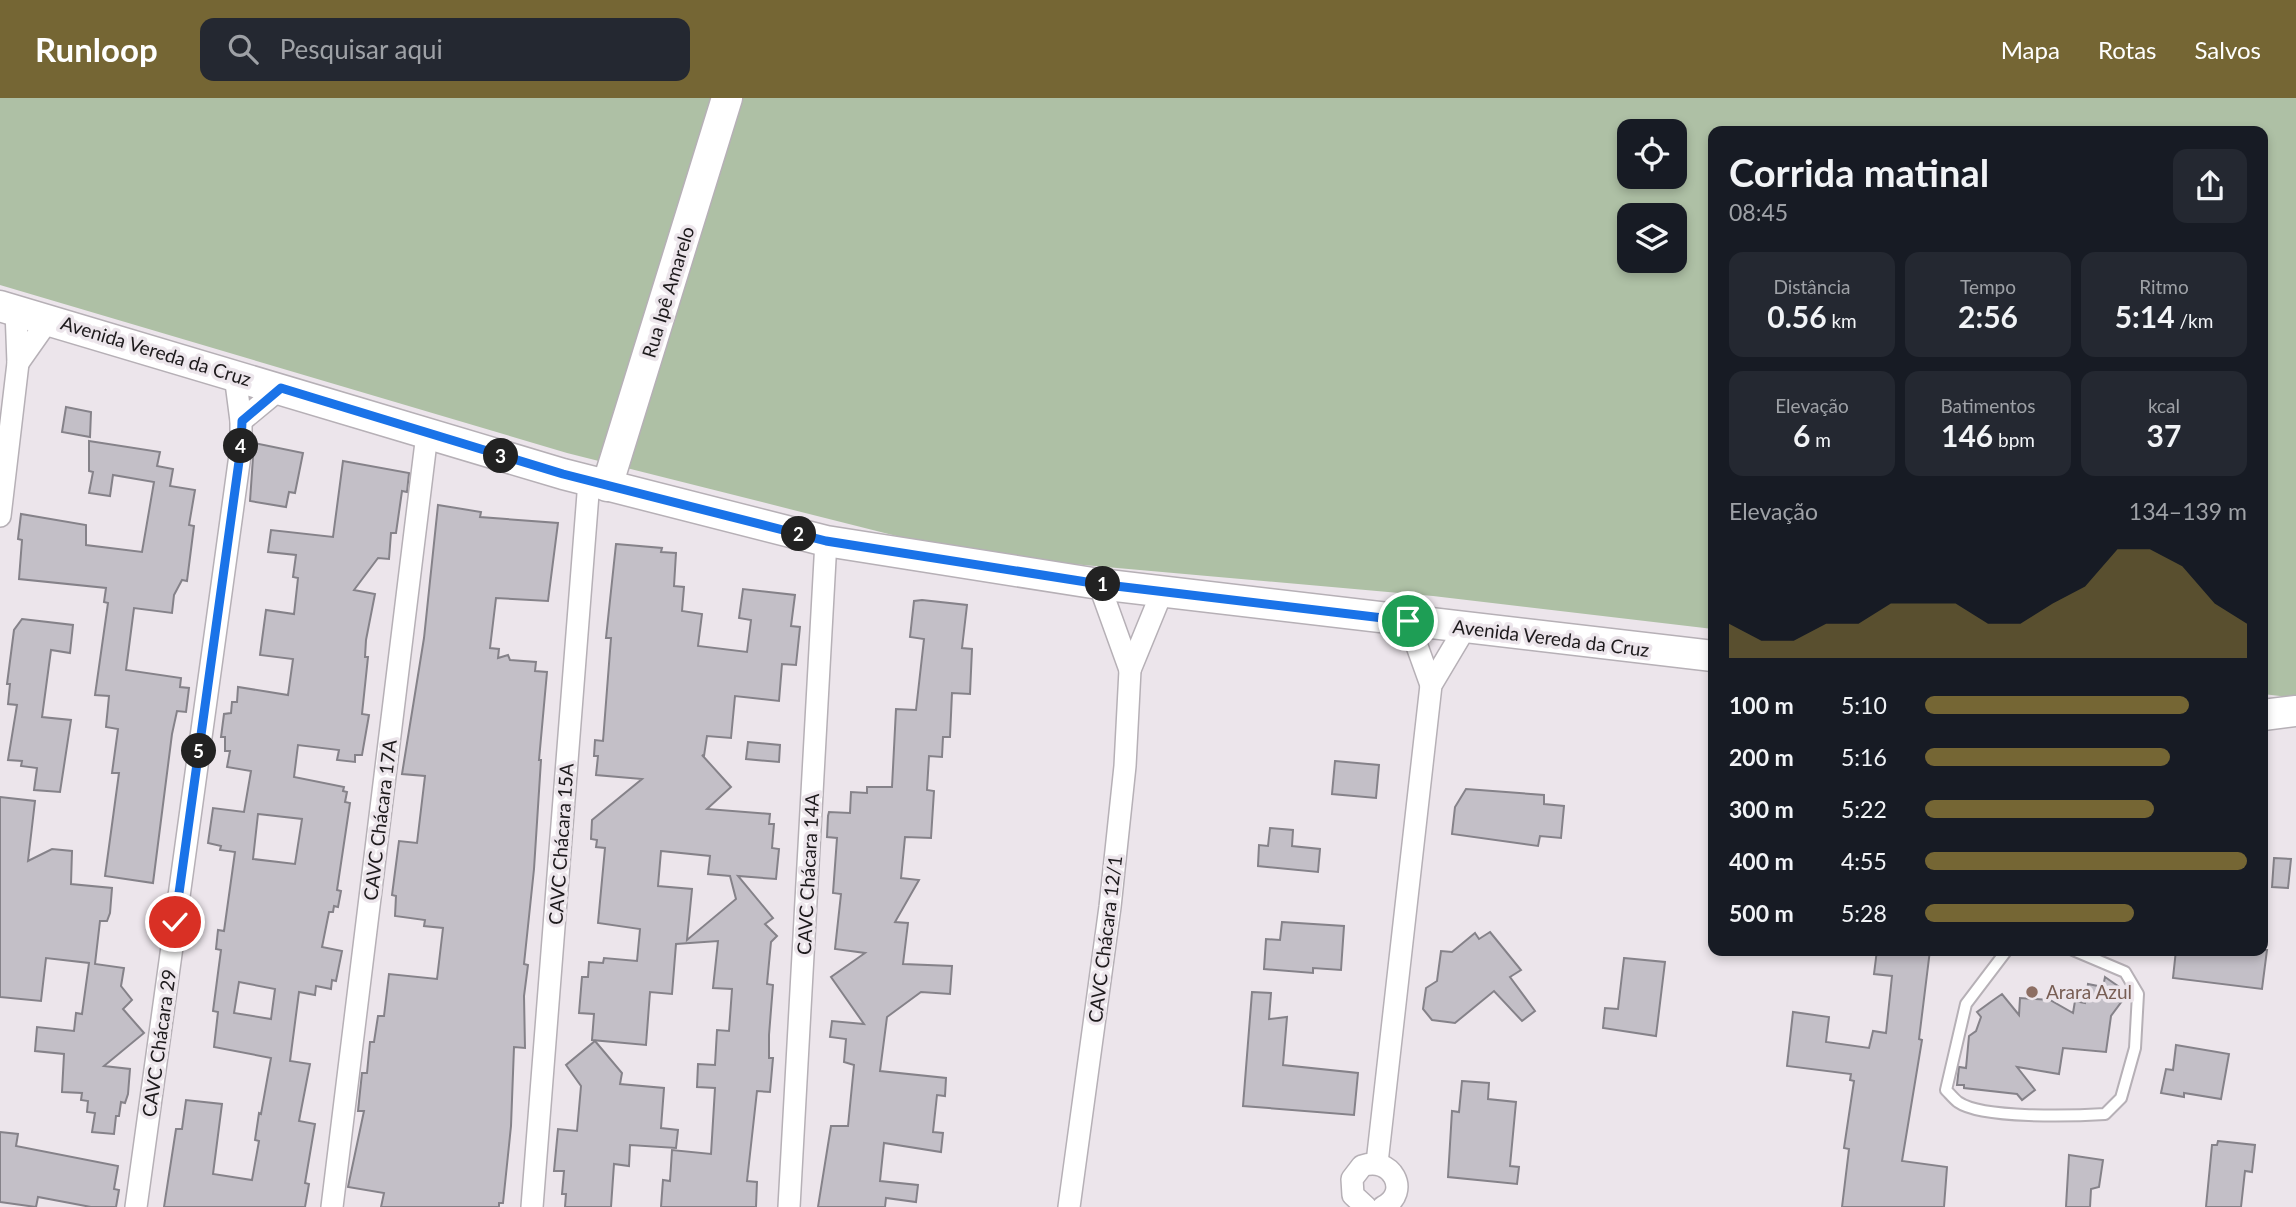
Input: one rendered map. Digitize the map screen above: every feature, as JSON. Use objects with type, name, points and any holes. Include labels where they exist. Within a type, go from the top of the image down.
[{"type":"street","name":"Rua Ipê Amarelo","points":[[586,480],[619,449],[727,98]]},
{"type":"street","points":[[0,516],[18,363],[8,308]]},
{"type":"street","name":"Avenida Vereda da Cruz","points":[[8,308],[586,480],[826,541],[1099,584],[1708,655]]},
{"type":"street","points":[[18,363],[49,320]]},
{"type":"street","name":"CAVC Chácara 29","points":[[136,1207],[241,447],[242,421],[235,375]]},
{"type":"street","points":[[242,421],[281,388]]},
{"type":"street","name":"CAVC Chácara 17A","points":[[332,1207],[428,434]]},
{"type":"street","points":[[586,480],[603,459],[619,449],[627,479],[645,496]]},
{"type":"street","name":"CAVC Chácara 15A","points":[[532,1207],[586,480]]},
{"type":"street","name":"CAVC Chácara 14A","points":[[789,1207],[826,541]]},
{"type":"street","name":"CAVC Chácara 12/1","points":[[1099,584],[1130,670]]},
{"type":"street","name":"CAVC Chácara 12/1","points":[[1069,1207],[1110,908],[1125,766],[1130,670],[1162,592]]},
{"type":"street","points":[[1408,621],[1431,685]]},
{"type":"street","points":[[1377,1163],[1431,685],[1465,628]]},
{"type":"street","points":[[2268,714],[2296,711]]},
{"type":"street","points":[[2268,715],[2296,718]]},
{"type":"street","points":[[1366,1207],[1353,1195],[1352,1179],[1362,1166],[1377,1163],[1391,1170],[1398,1185],[1393,1200],[1383,1207]]},
{"type":"lane","points":[[2002,956],[1966,1004],[1947,1090],[1958,1103],[1983,1111],[2068,1116],[2105,1114],[2121,1098],[2135,1048],[2138,994],[2125,972],[2087,956]]},
{"type":"green space","points":[[0,98],[2296,98],[2296,698],[2268,695],[2268,126],[1708,126],[1708,628],[1433,596],[972,555],[567,453],[0,285]]},
{"type":"building","points":[[66,407],[91,412],[90,437],[62,432]]},
{"type":"building","points":[[89,441],[160,452],[157,466],[173,469],[170,486],[195,490],[189,525],[194,526],[187,581],[182,580],[174,595],[172,613],[134,608],[126,670],[181,678],[180,687],[189,688],[186,712],[177,711],[172,734],[153,883],[105,876],[119,773],[112,773],[118,729],[106,727],[109,696],[95,695],[108,603],[104,602],[106,588],[19,579],[22,540],[18,539],[21,514],[86,525],[86,545],[142,552],[154,482],[113,475],[110,496],[89,493],[93,472],[89,471]]},
{"type":"building","points":[[254,443],[303,453],[295,493],[289,492],[286,507],[250,501]]},
{"type":"building","points":[[343,461],[409,473],[407,492],[402,491],[396,533],[391,533],[389,559],[378,558],[354,590],[375,594],[366,640],[365,657],[368,657],[362,714],[369,715],[362,755],[355,755],[355,762],[337,760],[339,750],[298,745],[294,777],[344,787],[343,791],[347,792],[345,802],[350,803],[337,890],[341,891],[338,907],[334,906],[333,912],[329,912],[322,947],[342,951],[336,981],[332,980],[331,989],[316,986],[315,995],[299,992],[290,1061],[310,1064],[299,1121],[315,1124],[305,1183],[309,1184],[305,1207],[164,1207],[176,1129],[182,1129],[186,1100],[222,1104],[213,1174],[252,1180],[259,1141],[255,1140],[259,1113],[261,1114],[271,1058],[214,1047],[218,1012],[213,1011],[221,950],[216,949],[218,930],[224,931],[235,852],[220,850],[221,846],[208,843],[213,808],[244,812],[251,771],[227,767],[230,751],[225,751],[225,737],[221,737],[224,714],[231,713],[232,702],[237,702],[238,687],[288,695],[293,659],[260,655],[266,610],[294,614],[298,578],[293,577],[296,555],[268,552],[271,530],[333,537]],"holes":[[[258,814],[302,819],[295,864],[253,859]],[[239,982],[275,989],[271,1019],[234,1013]]]},
{"type":"building","points":[[438,505],[481,512],[480,517],[558,523],[548,601],[496,598],[490,648],[499,649],[498,658],[508,655],[510,660],[536,662],[535,671],[547,672],[539,760],[534,869],[524,964],[528,965],[524,996],[525,1048],[514,1047],[511,1126],[503,1203],[499,1203],[499,1207],[381,1207],[384,1193],[348,1187],[364,1111],[358,1111],[362,1073],[367,1073],[370,1042],[374,1042],[378,1016],[384,1016],[389,974],[437,979],[443,928],[424,926],[425,920],[395,916],[396,896],[392,895],[399,841],[417,843],[425,776],[402,774],[424,638]]},
{"type":"building","points":[[616,544],[662,548],[661,552],[676,553],[674,586],[684,587],[682,611],[702,614],[698,646],[747,652],[751,620],[739,618],[743,589],[795,595],[791,626],[800,627],[796,665],[782,664],[779,701],[735,696],[731,738],[707,736],[704,756],[702,755],[731,787],[707,809],[770,814],[769,824],[774,824],[772,848],[779,849],[776,879],[738,876],[773,918],[765,924],[777,936],[771,942],[767,984],[773,985],[769,1035],[769,1058],[773,1058],[770,1092],[757,1091],[747,1181],[757,1182],[756,1207],[661,1207],[663,1180],[670,1181],[672,1150],[711,1154],[715,1088],[697,1087],[698,1064],[715,1065],[717,1030],[729,1031],[732,989],[713,988],[718,941],[676,944],[672,994],[650,992],[646,1045],[592,1040],[594,1014],[579,1013],[582,977],[588,977],[589,962],[603,963],[604,958],[637,961],[640,929],[598,923],[605,848],[596,847],[597,840],[591,839],[592,820],[642,779],[596,775],[598,756],[594,756],[595,740],[603,741],[611,638],[606,638]],"holes":[[[661,851],[710,856],[708,874],[730,876],[736,899],[687,940],[692,889],[658,886]]]},
{"type":"building","points":[[914,601],[967,605],[962,648],[972,649],[970,694],[952,693],[950,737],[943,737],[942,757],[929,756],[927,790],[934,791],[931,838],[905,837],[901,878],[919,880],[895,922],[908,923],[903,964],[952,966],[950,994],[921,992],[887,1017],[880,1071],[946,1078],[945,1096],[937,1095],[933,1132],[943,1133],[941,1152],[884,1143],[880,1181],[918,1185],[916,1202],[886,1198],[885,1207],[818,1207],[831,1126],[848,1126],[854,1065],[844,1062],[846,1039],[830,1037],[832,1021],[864,1024],[831,977],[865,953],[835,949],[841,894],[833,893],[837,838],[827,837],[828,816],[829,812],[850,813],[851,792],[867,793],[867,787],[892,787],[896,709],[916,710],[924,639],[910,637]]},
{"type":"building","points":[[22,619],[73,625],[70,653],[51,650],[42,717],[71,720],[60,792],[34,790],[37,768],[21,766],[22,761],[8,760],[17,705],[8,704],[10,684],[7,684],[14,630]]},
{"type":"building","points":[[748,742],[780,745],[779,762],[746,759]]},
{"type":"building","points":[[1335,761],[1379,765],[1376,798],[1332,794]]},
{"type":"building","points":[[1466,789],[1544,795],[1544,804],[1564,806],[1561,838],[1540,836],[1538,846],[1452,834],[1455,807]]},
{"type":"building","points":[[0,797],[35,801],[28,861],[52,849],[72,851],[71,884],[112,888],[110,913],[107,921],[100,921],[95,964],[124,968],[121,986],[132,1000],[123,1009],[144,1033],[104,1066],[130,1069],[128,1094],[125,1103],[121,1102],[119,1116],[116,1116],[114,1134],[92,1132],[95,1113],[87,1112],[88,1101],[81,1100],[82,1093],[62,1092],[64,1054],[35,1051],[37,1027],[74,1031],[76,1013],[82,1014],[89,963],[46,958],[41,1001],[0,997]]},
{"type":"building","points":[[1270,828],[1293,830],[1292,846],[1320,849],[1318,872],[1258,866],[1259,845],[1268,846]]},
{"type":"building","points":[[2274,858],[2291,859],[2288,888],[2272,887]]},
{"type":"building","points":[[1282,922],[1344,926],[1341,970],[1313,968],[1313,973],[1264,969],[1266,939],[1280,940]]},
{"type":"building","points":[[1490,932],[1521,970],[1510,977],[1535,1011],[1522,1021],[1494,991],[1455,1023],[1432,1020],[1423,1009],[1426,988],[1437,981],[1441,951],[1452,952],[1475,933],[1479,939]]},
{"type":"building","points":[[1876,956],[1929,956],[1919,1039],[1922,1040],[1902,1161],[1947,1167],[1944,1207],[1842,1207],[1849,1149],[1844,1148],[1854,1081],[1850,1080],[1851,1074],[1787,1066],[1793,1012],[1829,1017],[1826,1042],[1869,1048],[1873,1031],[1886,1033],[1892,976],[1874,974]]},
{"type":"building","points":[[2175,956],[2266,956],[2262,989],[2173,978]]},
{"type":"building","points":[[1624,958],[1665,962],[1656,1036],[1603,1028],[1605,1008],[1618,1009]]},
{"type":"building","points":[[2105,977],[2128,993],[2111,1016],[2106,1052],[2063,1048],[2059,1074],[2017,1067],[2035,1090],[2022,1100],[2017,1094],[1957,1085],[1959,1067],[1966,1068],[1969,1036],[1976,1031],[1981,1017],[1977,1012],[1992,1001],[2002,994],[2019,1015],[2020,998],[2050,1000],[2073,1013],[2075,1001],[2085,1003],[2088,984],[2103,987]]},
{"type":"building","points":[[1252,992],[1271,993],[1269,1019],[1287,1017],[1283,1065],[1358,1073],[1354,1115],[1243,1106]]},
{"type":"building","points":[[595,1041],[622,1073],[620,1084],[664,1088],[661,1128],[678,1130],[676,1148],[630,1145],[629,1166],[614,1164],[611,1207],[565,1207],[566,1194],[562,1194],[564,1171],[554,1171],[558,1129],[577,1131],[581,1086],[566,1065]]},
{"type":"building","points":[[2176,1045],[2229,1054],[2221,1099],[2184,1093],[2184,1097],[2161,1093],[2166,1069],[2173,1070]]},
{"type":"building","points":[[1462,1081],[1489,1083],[1488,1099],[1516,1102],[1510,1166],[1519,1167],[1517,1184],[1448,1177],[1452,1111],[1459,1112]]},
{"type":"building","points":[[0,1132],[18,1134],[16,1146],[118,1166],[114,1189],[119,1190],[116,1207],[91,1207],[38,1197],[36,1207],[0,1202]]},
{"type":"building","points":[[2218,1141],[2255,1145],[2252,1172],[2245,1171],[2241,1207],[2206,1207],[2212,1145],[2217,1145]]},
{"type":"building","points":[[2069,1155],[2103,1160],[2099,1187],[2091,1189],[2090,1207],[2066,1207]]},
{"type":"place","name":"Arara Azul","points":[[2032,992]]},
{"type":"route","points":[[175,922],[241,447],[242,421],[281,388],[563,474],[826,541],[1099,584],[1408,621]]}]
